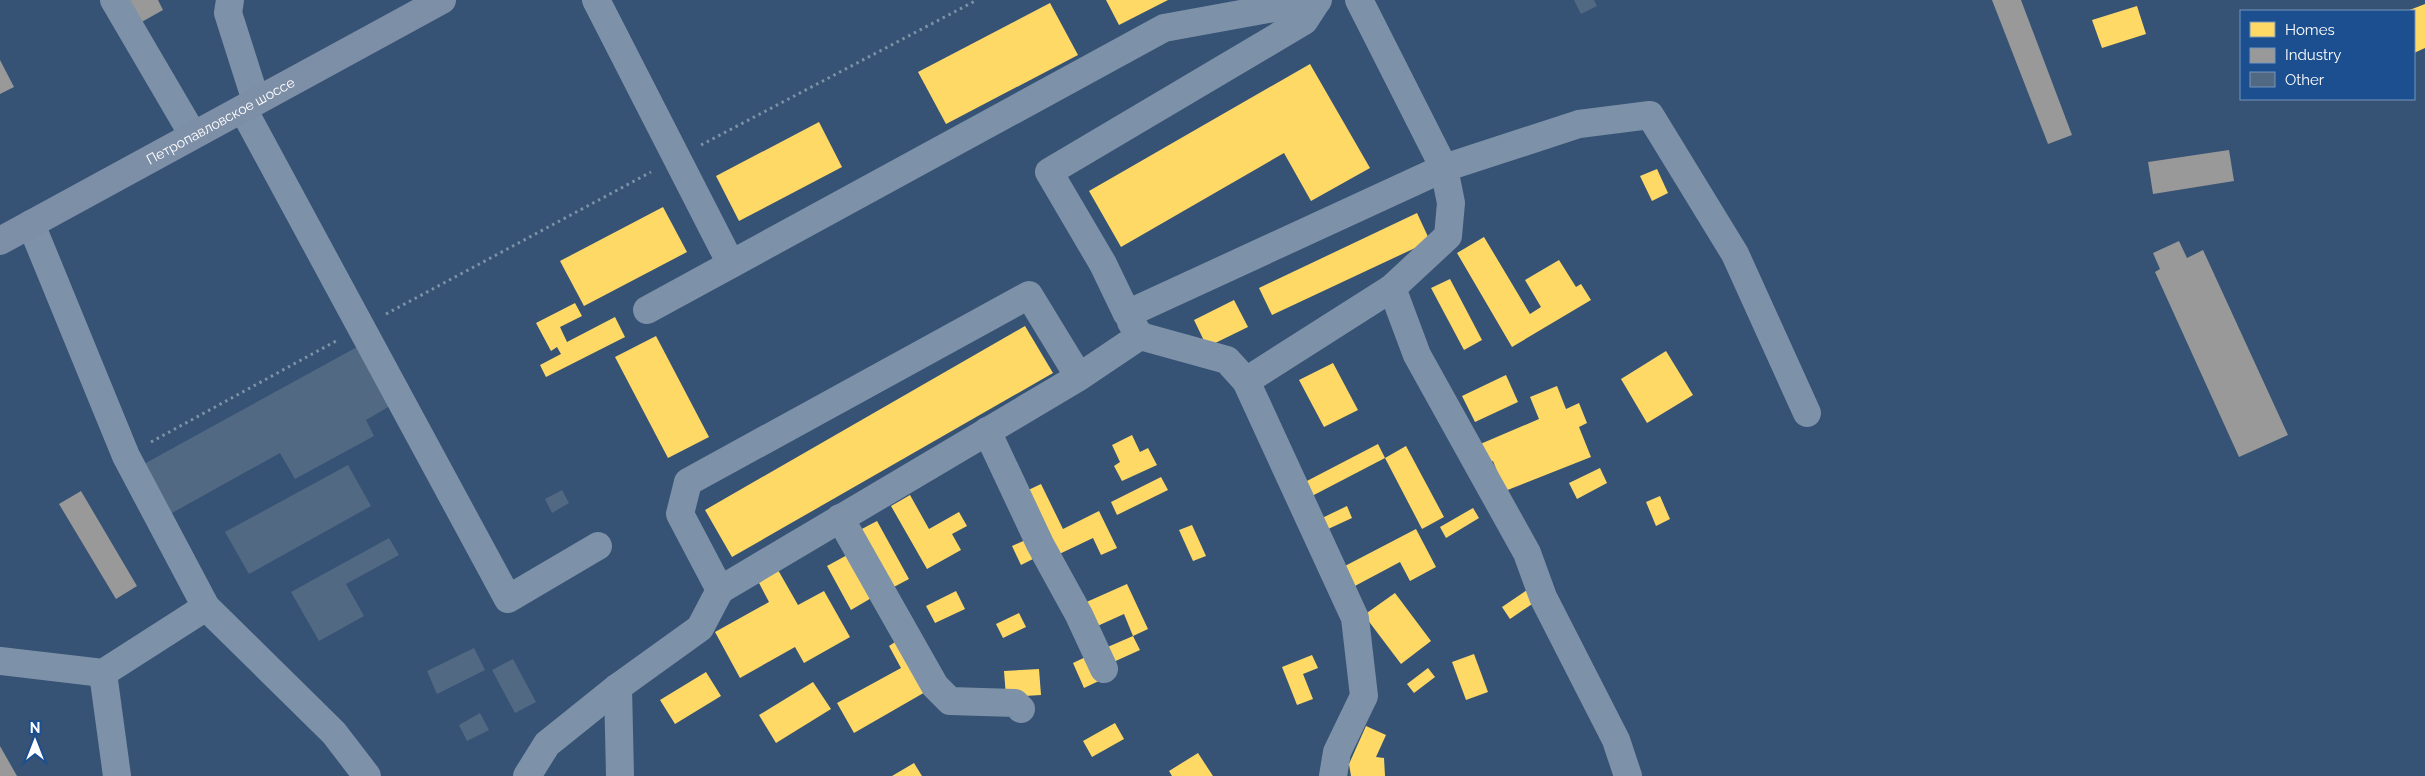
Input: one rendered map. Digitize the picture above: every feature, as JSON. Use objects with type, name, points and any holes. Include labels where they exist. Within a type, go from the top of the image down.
[{"type":"main road","name":"Петропавловское шоссе","points":[[0,241],[442,0]]},
{"type":"street","points":[[114,0],[193,136]]},
{"type":"street","points":[[230,0],[228,13],[249,105],[361,328],[508,599],[598,546]]},
{"type":"street","points":[[596,0],[731,264]]},
{"type":"street","points":[[647,310],[1164,28],[1318,0]]},
{"type":"street","points":[[1318,0],[1304,21],[1049,172],[1103,264],[1133,325],[1227,360],[1246,381],[1354,618],[1364,696],[1337,752],[1333,776]]},
{"type":"street","points":[[1246,381],[1392,288],[1448,236],[1451,203],[1444,168],[1359,0]]},
{"type":"street","points":[[527,776],[547,744],[618,687],[700,628],[720,590],[1078,376],[1133,325],[1444,168],[1578,124],[1650,115],[1735,254],[1807,413]]},
{"type":"street","points":[[31,224],[126,456],[206,607],[334,734],[366,776]]},
{"type":"street","points":[[1392,288],[1417,355],[1526,553],[1543,597],[1616,740],[1628,776]]},
{"type":"street","points":[[720,590],[680,514],[688,482],[1029,295],[1078,376]]},
{"type":"street","points":[[987,431],[1040,544],[1079,615],[1104,668]]},
{"type":"street","points":[[840,518],[935,686],[950,701],[1015,703],[1021,709]]},
{"type":"street","points":[[0,661],[103,673],[206,607]]},
{"type":"street","points":[[103,673],[117,776]]},
{"type":"street","points":[[618,687],[620,776]]},
{"type":"path","points":[[126,456],[677,158],[977,0]]},
{"type":"building: Homes","points":[[1106,0],[1168,0],[1119,25]]},
{"type":"building: Homes","points":[[1050,3],[1078,55],[946,124],[918,72]]},
{"type":"building: Homes","points":[[2425,4],[2425,48],[2415,53],[2415,10],[2410,10]]},
{"type":"building: Homes","points":[[2137,6],[2146,34],[2102,48],[2092,20]]},
{"type":"building: Homes","points":[[1310,64],[1370,168],[1311,201],[1284,153],[1121,247],[1089,191]]},
{"type":"building: Homes","points":[[819,122],[842,167],[739,221],[716,176]]},
{"type":"building: Homes","points":[[1657,169],[1668,193],[1652,201],[1640,176]]},
{"type":"building: Homes","points":[[663,207],[687,252],[584,306],[560,261]]},
{"type":"building: Homes","points":[[1417,213],[1430,241],[1272,315],[1259,288]]},
{"type":"building: Homes","points":[[1484,237],[1530,314],[1541,307],[1525,280],[1559,260],[1576,287],[1581,284],[1591,300],[1512,347],[1457,253]]},
{"type":"building: Homes","points":[[1450,279],[1482,340],[1464,350],[1431,288]]},
{"type":"building: Homes","points":[[1234,300],[1248,327],[1207,347],[1194,320]]},
{"type":"building: Homes","points":[[575,303],[582,316],[560,327],[567,342],[615,317],[625,337],[546,377],[540,365],[561,354],[557,347],[551,351],[536,323]]},
{"type":"building: Homes","points":[[1025,326],[1053,373],[732,557],[705,510]]},
{"type":"building: Homes","points":[[656,336],[709,437],[668,458],[615,357]]},
{"type":"building: Homes","points":[[1666,351],[1693,395],[1647,423],[1621,379]]},
{"type":"building: Homes","points":[[1333,363],[1358,410],[1324,427],[1299,380]]},
{"type":"building: Homes","points":[[1506,375],[1518,402],[1475,422],[1462,396]]},
{"type":"building: Homes","points":[[1557,386],[1566,409],[1579,403],[1587,423],[1579,427],[1591,457],[1505,491],[1493,461],[1488,463],[1478,445],[1539,419],[1530,397]]},
{"type":"building: Homes","points":[[1132,435],[1140,452],[1148,448],[1157,465],[1122,481],[1114,466],[1120,462],[1112,445]]},
{"type":"building: Homes","points":[[1378,444],[1385,458],[1312,496],[1305,482]]},
{"type":"building: Homes","points":[[1406,446],[1444,517],[1422,529],[1385,458]]},
{"type":"building: Homes","points":[[1600,468],[1607,483],[1577,499],[1569,483]]},
{"type":"building: Homes","points":[[1161,477],[1168,490],[1117,515],[1111,502]]},
{"type":"building: Homes","points":[[1041,484],[1063,529],[1099,511],[1117,548],[1101,555],[1093,538],[1053,557],[1022,493]]},
{"type":"building: Homes","points":[[910,495],[929,529],[959,512],[967,526],[952,534],[961,550],[927,569],[891,506]]},
{"type":"building: Homes","points":[[1660,496],[1670,519],[1656,526],[1646,502]]},
{"type":"building: Homes","points":[[1347,506],[1352,518],[1326,530],[1320,519]]},
{"type":"building: Homes","points":[[1473,508],[1479,518],[1446,538],[1440,527]]},
{"type":"building: Homes","points":[[877,521],[909,579],[890,589],[858,531]]},
{"type":"building: Homes","points":[[1192,525],[1206,556],[1193,561],[1179,530]]},
{"type":"building: Homes","points":[[1416,529],[1436,567],[1410,581],[1400,562],[1353,587],[1343,567]]},
{"type":"building: Homes","points":[[1030,538],[1039,556],[1021,565],[1012,546]]},
{"type":"building: Homes","points":[[849,554],[873,597],[851,610],[827,566]]},
{"type":"building: Homes","points":[[778,570],[798,605],[824,591],[850,637],[804,663],[795,647],[740,678],[715,632],[769,602],[758,581]]},
{"type":"building: Homes","points":[[1127,584],[1148,629],[1133,636],[1124,614],[1093,628],[1082,604]]},
{"type":"building: Homes","points":[[1527,590],[1535,602],[1510,619],[1502,607]]},
{"type":"building: Homes","points":[[956,591],[965,609],[935,623],[926,606]]},
{"type":"building: Homes","points":[[1395,593],[1431,641],[1401,664],[1364,615]]},
{"type":"building: Homes","points":[[1019,613],[1026,627],[1003,638],[996,624]]},
{"type":"building: Homes","points":[[1133,636],[1140,650],[1109,664],[1103,649]]},
{"type":"building: Homes","points":[[898,640],[927,691],[854,733],[837,703],[901,668],[889,646]]},
{"type":"building: Homes","points":[[1092,654],[1103,679],[1084,688],[1073,663]]},
{"type":"building: Homes","points":[[1474,654],[1488,692],[1466,700],[1452,662]]},
{"type":"building: Homes","points":[[1312,655],[1318,668],[1303,674],[1313,699],[1297,705],[1282,667]]},
{"type":"building: Homes","points":[[1428,668],[1435,677],[1414,693],[1407,684]]},
{"type":"building: Homes","points":[[1039,669],[1041,695],[1006,697],[1004,671]]},
{"type":"building: Homes","points":[[706,672],[721,696],[675,724],[660,700]]},
{"type":"building: Homes","points":[[813,682],[831,709],[776,743],[759,715]]},
{"type":"building: Homes","points":[[1115,723],[1124,739],[1092,757],[1083,741]]},
{"type":"building: Homes","points":[[1366,726],[1386,735],[1376,757],[1384,758],[1385,776],[1351,776],[1349,764]]},
{"type":"building: Homes","points":[[1198,753],[1213,776],[1172,776],[1169,771]]},
{"type":"building: Homes","points":[[914,763],[922,776],[892,776]]},
{"type":"building: Industry","points":[[130,0],[158,0],[163,10],[138,24]]},
{"type":"building: Industry","points":[[1992,0],[2021,0],[2072,135],[2048,144]]},
{"type":"building: Industry","points":[[0,60],[14,87],[0,94]]},
{"type":"building: Industry","points":[[2229,150],[2234,181],[2153,194],[2148,162]]},
{"type":"building: Industry","points":[[2179,241],[2187,258],[2203,250],[2288,435],[2239,457],[2155,272],[2160,269],[2153,253]]},
{"type":"building: Industry","points":[[81,491],[137,586],[116,599],[59,504]]},
{"type":"building: Industry","points":[[0,746],[17,776],[0,776]]},
{"type":"building: Other","points":[[1574,0],[1594,0],[1597,6],[1581,14]]},
{"type":"building: Other","points":[[357,347],[390,406],[366,420],[374,436],[295,479],[280,453],[172,513],[144,464]]},
{"type":"building: Other","points":[[348,465],[371,506],[249,574],[225,532]]},
{"type":"building: Other","points":[[562,490],[569,503],[552,513],[545,499]]},
{"type":"building: Other","points":[[389,538],[399,555],[346,584],[364,616],[319,641],[291,592]]},
{"type":"building: Other","points":[[474,648],[485,670],[437,694],[427,671]]},
{"type":"building: Other","points":[[513,659],[536,702],[515,713],[492,670]]},
{"type":"building: Other","points":[[480,713],[489,730],[467,741],[459,725]]}]
